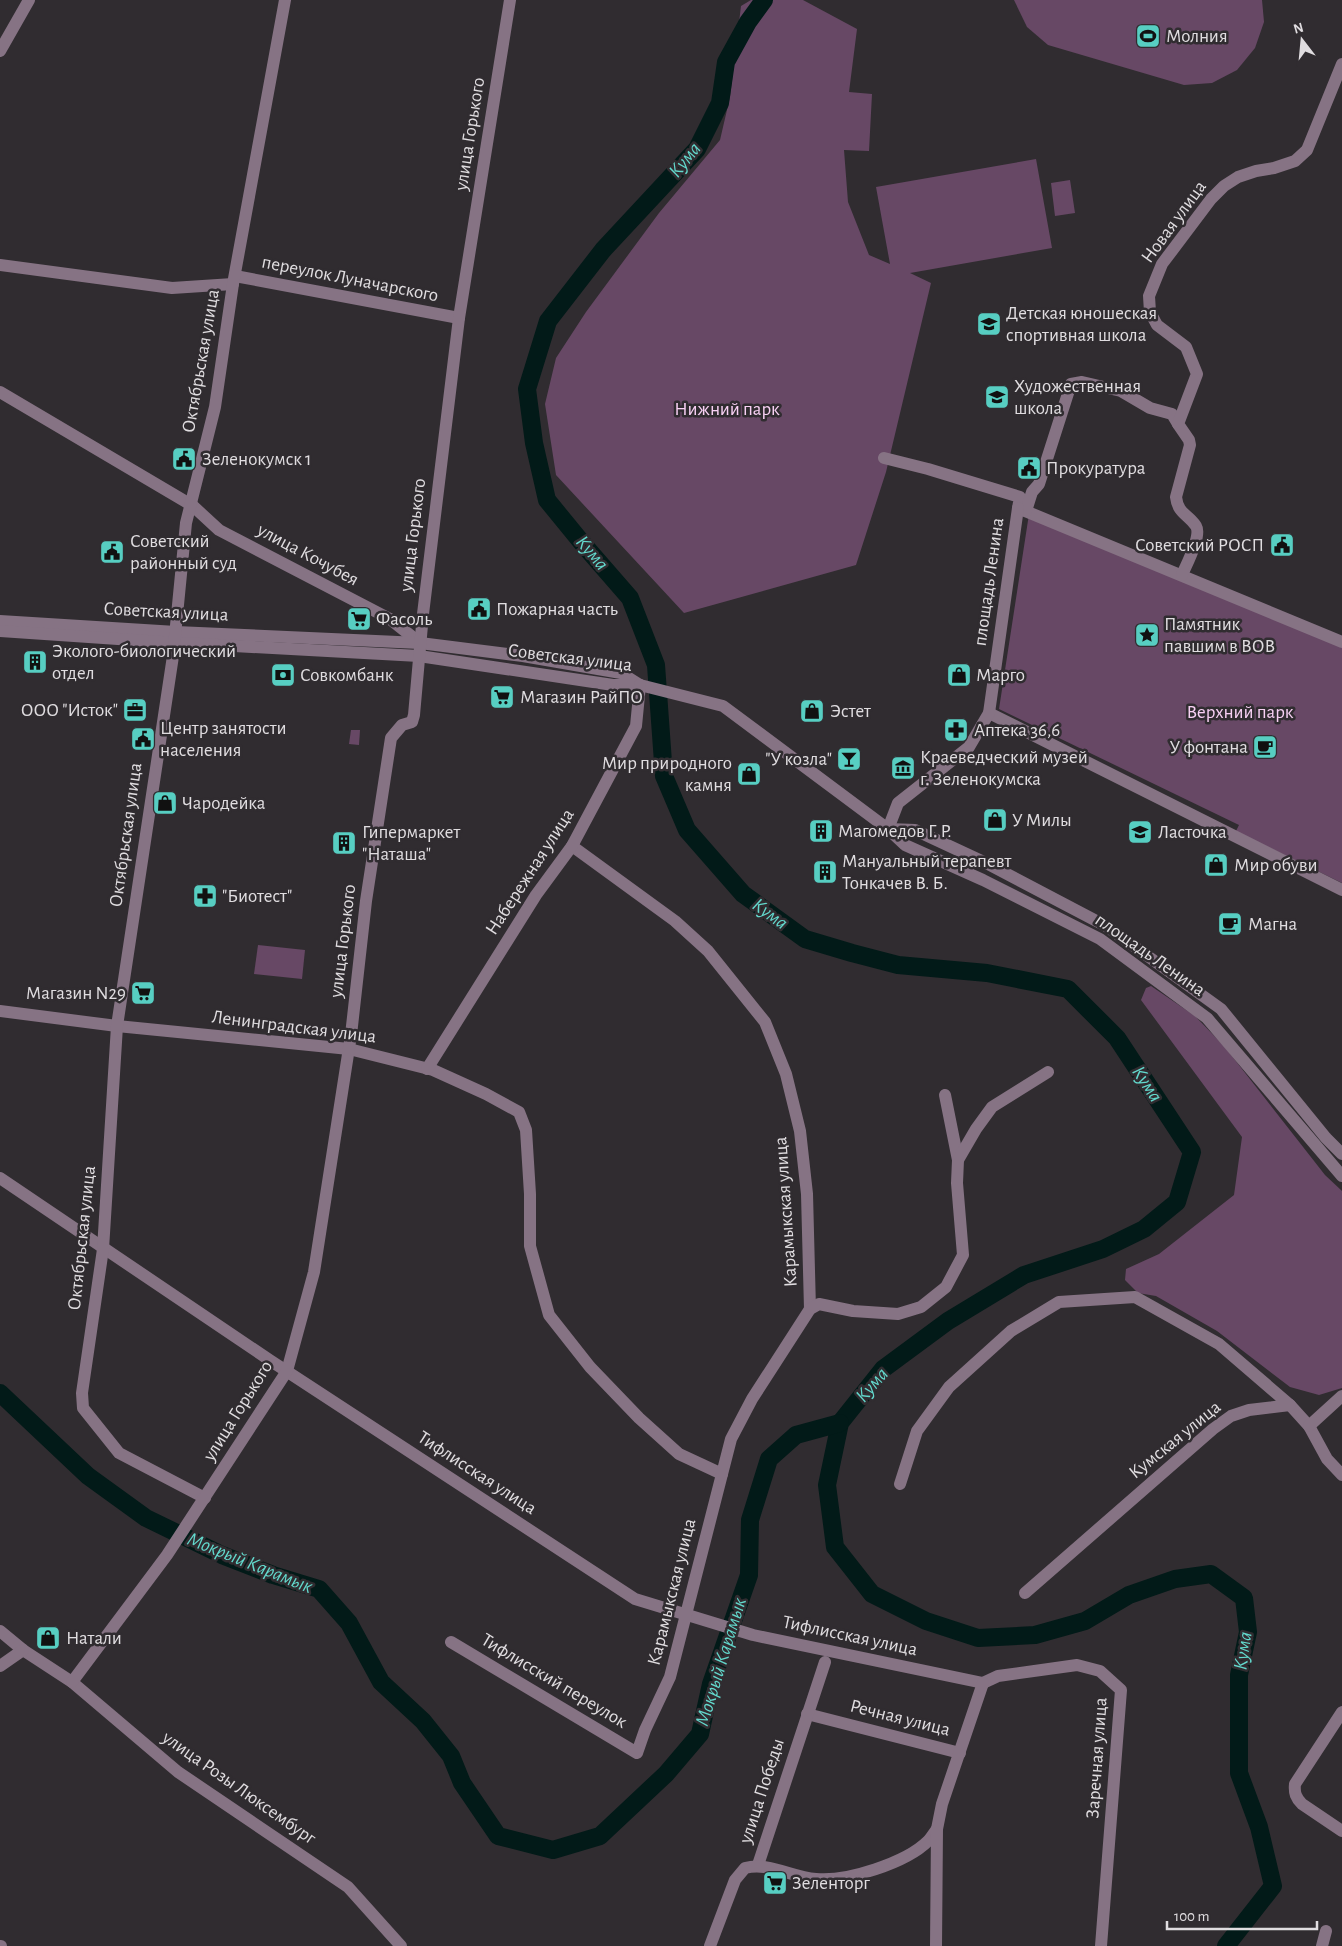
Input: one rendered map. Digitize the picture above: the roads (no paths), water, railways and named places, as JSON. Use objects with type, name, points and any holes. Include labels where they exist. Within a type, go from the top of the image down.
[{"type":"street","points":[[0,50],[29,0]]},
{"type":"street","name":"Октябрьская улица","points":[[205,1498],[119,1453],[83,1408],[82,1393],[103,1249],[117,1026],[175,638],[185,532],[190,504],[215,407],[234,280],[285,0]]},
{"type":"street","name":"улица Горького","points":[[72,1682],[167,1556],[287,1371],[314,1272],[349,1049],[366,901],[391,738],[402,726],[412,722],[459,318],[510,0]]},
{"type":"street","name":"Новая улица","points":[[1178,424],[1198,374],[1186,346],[1157,325],[1150,312],[1149,296],[1162,264],[1211,199],[1224,186],[1238,177],[1295,161],[1307,150],[1342,64]]},
{"type":"street","name":"переулок Луначарского","points":[[0,265],[172,288],[234,280],[459,318]]},
{"type":"street","points":[[1022,509],[1038,484],[1071,384],[1082,382],[1121,391],[1150,408],[1172,414],[1189,440],[1190,445],[1176,497],[1179,509],[1196,527],[1197,532],[1190,558],[1182,575]]},
{"type":"street","name":"улица Кочубея","points":[[0,392],[190,504],[219,530],[390,619],[420,643]]},
{"type":"street","name":"площадь Ленина","points":[[884,458],[928,469],[1020,497],[1022,509],[989,713],[969,747],[898,802],[888,829]]},
{"type":"street","name":"площадь Ленина","points":[[1022,509],[1342,642]]},
{"type":"street","name":"Советская улица","points":[[0,621],[175,638],[419,656],[613,685],[640,685]]},
{"type":"street","name":"Советская улица","points":[[0,631],[175,638],[420,643],[514,655],[621,673],[640,685]]},
{"type":"street","name":"площадь Ленина","points":[[640,685],[723,706],[888,829],[895,838],[905,845],[983,880],[1100,938],[1207,1018],[1342,1176]]},
{"type":"street","name":"Набережная улица","points":[[427,1069],[536,895],[572,846],[636,726],[640,685]]},
{"type":"street","points":[[989,713],[1342,890]]},
{"type":"street","name":"площадь Ленина","points":[[888,829],[915,830],[988,864],[1106,926],[1221,1009],[1326,1138],[1342,1154]]},
{"type":"street","name":"Карамыкская улица","points":[[572,846],[675,921],[708,951],[765,1022],[786,1074],[800,1130],[807,1194],[810,1309]]},
{"type":"street","name":"Ленинградская улица","points":[[0,1011],[117,1026],[349,1049],[427,1069],[486,1094],[519,1112],[526,1130],[530,1194],[530,1246],[549,1315],[590,1368],[639,1418],[679,1454],[722,1474]]},
{"type":"street","name":"Карамыкская улица","points":[[958,1160],[976,1129],[992,1107],[1048,1072]]},
{"type":"street","name":"Карамыкская улица","points":[[637,1753],[670,1677],[731,1439],[790,1339],[810,1309],[819,1304],[853,1311],[898,1314],[921,1308],[946,1288],[963,1254],[957,1183],[958,1160],[945,1095]]},
{"type":"street","name":"Тифлисская улица","points":[[0,1178],[103,1249],[635,1600],[753,1635],[983,1683]]},
{"type":"street","points":[[900,1484],[917,1431],[949,1387],[1011,1331],[1059,1302],[1135,1297],[1219,1344],[1290,1405],[1309,1426],[1328,1458],[1342,1475]]},
{"type":"street","points":[[1309,1426],[1342,1396]]},
{"type":"street","name":"Кумская улица","points":[[1025,1594],[1213,1428],[1231,1416],[1249,1410],[1290,1405]]},
{"type":"street","name":"улица Розы Люксембург","points":[[0,1632],[23,1650],[72,1682],[178,1772],[348,1886],[401,1946]]},
{"type":"street","name":"Тифлисский переулок","points":[[451,1642],[637,1753]]},
{"type":"street","points":[[0,1666],[23,1650]]},
{"type":"street","name":"улица Победы","points":[[710,1946],[735,1880],[744,1868],[758,1865],[824,1662]]},
{"type":"street","name":"Заречная улица","points":[[983,1683],[998,1676],[1078,1665],[1100,1671],[1121,1690],[1101,1946]]},
{"type":"street","name":"Речная улица","points":[[936,1946],[937,1829],[942,1804],[983,1683]]},
{"type":"street","points":[[1342,1712],[1295,1784],[1294,1791],[1297,1799],[1302,1804],[1342,1831]]},
{"type":"street","name":"Речная улица","points":[[807,1714],[960,1753]]},
{"type":"street","points":[[758,1865],[815,1879],[835,1879],[858,1874],[908,1855],[927,1842],[937,1829]]},
{"type":"street","points":[[1322,1946],[1326,1931]]},
{"type":"waterway","name":"Кума","points":[[764,0],[748,22],[726,62],[720,103],[697,149],[603,250],[548,321],[527,389],[534,443],[547,500],[630,598],[656,665],[664,776],[687,830],[743,894],[805,939],[852,953],[898,965],[987,973],[1068,989],[1117,1038],[1192,1152],[1177,1202],[1144,1229],[1103,1249],[1024,1275],[948,1321],[883,1369],[840,1423],[827,1485],[835,1547],[872,1594],[926,1621],[978,1638],[1035,1635],[1085,1621],[1129,1595],[1175,1579],[1211,1574],[1244,1598],[1248,1632],[1239,1675],[1239,1773],[1259,1827],[1273,1886],[1226,1946]]},
{"type":"waterway","name":"Мокрый Карамык","points":[[0,1393],[88,1476],[146,1518],[222,1555],[273,1575],[319,1589],[349,1623],[381,1682],[423,1721],[451,1756],[462,1783],[498,1836],[553,1850],[600,1836],[666,1774],[700,1734],[711,1684],[749,1575],[750,1520],[769,1459],[796,1435],[840,1423]]},
{"type":"place","name":"Молния","points":[[1148,36]]},
{"type":"place","name":"Детская юношеская спортивная школа","points":[[989,324]]},
{"type":"place","name":"Художественная школа","points":[[997,397]]},
{"type":"place","name":"Зеленокумск 1","points":[[184,459]]},
{"type":"place","name":"Прокуратура","points":[[1029,468]]},
{"type":"place","name":"Советский РОСП","points":[[1282,545]]},
{"type":"place","name":"Советский районный суд","points":[[112,552]]},
{"type":"place","name":"Пожарная часть","points":[[479,609]]},
{"type":"place","name":"Фасоль","points":[[359,619]]},
{"type":"place","name":"Памятник павшим в ВОВ","points":[[1147,635]]},
{"type":"place","name":"Эколого-биологический отдел","points":[[35,662]]},
{"type":"place","name":"Совкомбанк","points":[[283,675]]},
{"type":"place","name":"Марго","points":[[959,675]]},
{"type":"place","name":"Магазин РайПО","points":[[502,697]]},
{"type":"place","name":"ООО \"Исток\"","points":[[135,710]]},
{"type":"place","name":"Эстет","points":[[812,711]]},
{"type":"place","name":"Аптека 36,6","points":[[956,730]]},
{"type":"place","name":"Центр занятости населения","points":[[143,739]]},
{"type":"place","name":"У фонтана","points":[[1265,747]]},
{"type":"place","name":"\"У козла\"","points":[[849,759]]},
{"type":"place","name":"Краеведческий музей г. Зеленокумска","points":[[903,768]]},
{"type":"place","name":"Мир природного камня","points":[[749,774]]},
{"type":"place","name":"Чародейка","points":[[165,803]]},
{"type":"place","name":"У Милы","points":[[995,820]]},
{"type":"place","name":"Магомедов Г. Р.","points":[[821,831]]},
{"type":"place","name":"Ласточка","points":[[1140,832]]},
{"type":"place","name":"Гипермаркет \"Наташа\"","points":[[344,843]]},
{"type":"place","name":"Мир обуви","points":[[1216,865]]},
{"type":"place","name":"Мануальный терапевт Тонкачев В. Б.","points":[[825,872]]},
{"type":"place","name":"\"Биотест\"","points":[[205,896]]},
{"type":"place","name":"Магна","points":[[1230,924]]},
{"type":"place","name":"Магазин N29","points":[[143,993]]},
{"type":"place","name":"Натали","points":[[48,1638]]},
{"type":"place","name":"Зеленторг","points":[[775,1883]]},
{"type":"park label","name":"Нижний парк","points":[[727,409]]},
{"type":"park label","name":"Верхний парк","points":[[1240,712]]}]
